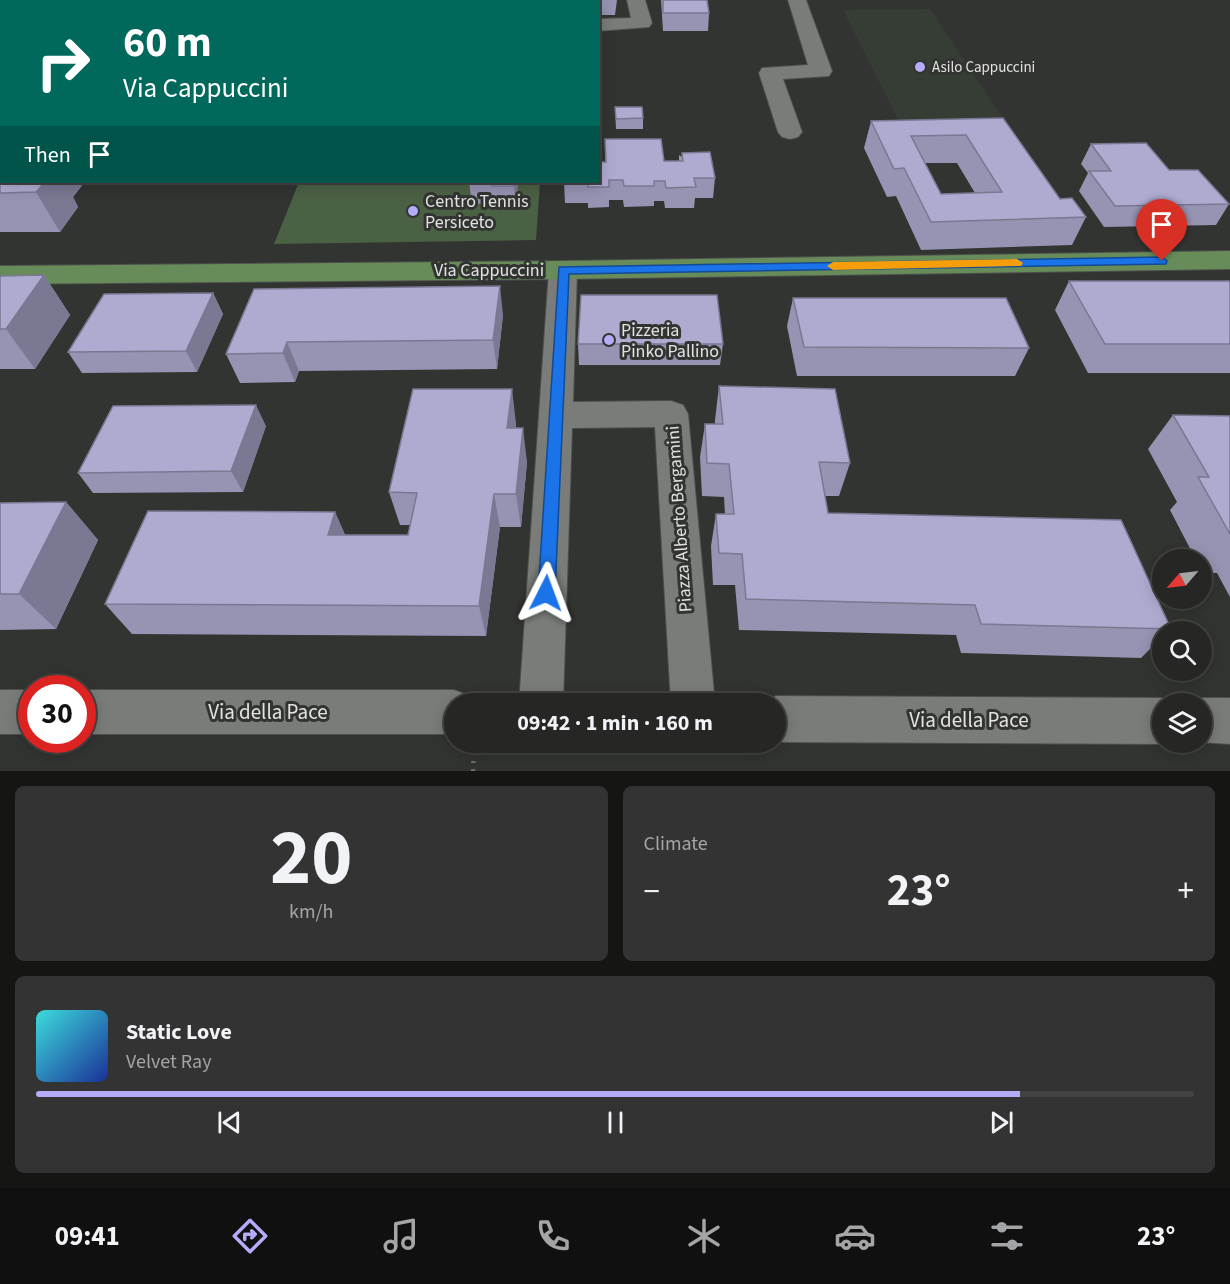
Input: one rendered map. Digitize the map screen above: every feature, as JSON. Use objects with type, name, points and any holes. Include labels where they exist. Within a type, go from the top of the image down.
[{"type":"main road","name":"Via Cappuccini","points":[[0,275],[563,270],[1230,260]]},
{"type":"street","points":[[600,25],[642,23],[636,0]]},
{"type":"street","points":[[790,132],[770,73],[821,71],[797,0]]},
{"type":"street","points":[[542,693],[563,270]]},
{"type":"street","name":"Piazza Alberto Bergamini","points":[[556,415],[671,414],[692,693]]},
{"type":"street","points":[[0,712],[18,712]]},
{"type":"street","name":"Via della Pace","points":[[96,712],[444,712]]},
{"type":"street","name":"Via della Pace","points":[[786,719],[1152,721]]},
{"type":"street","points":[[1212,721],[1230,721]]},
{"type":"path","points":[[472,771],[473,753]]},
{"type":"shaded area","name":"Asilo Cappuccini","points":[[930,9],[1006,123],[901,125],[843,10]]},
{"type":"green space","name":"Centro Tennis Persiceto","points":[[299,183],[540,183],[536,240],[274,244]]},
{"type":"building","points":[[663,0],[707,0],[709,13],[663,13]]},
{"type":"building","points":[[615,107],[642,107],[643,118],[616,119]]},
{"type":"building","points":[[1003,118],[1060,199],[1072,198],[1086,217],[931,222],[904,168],[894,169],[871,121]],"holes":[[[966,135],[1002,192],[941,194],[911,136]]]},
{"type":"building","points":[[605,139],[661,139],[664,161],[683,161],[682,153],[710,152],[715,178],[694,178],[696,187],[666,188],[665,181],[654,181],[654,186],[624,186],[623,180],[609,180],[609,187],[588,187],[588,183],[600,183],[600,162],[606,162]]},
{"type":"building","points":[[1146,143],[1169,170],[1198,170],[1229,204],[1115,206],[1089,171],[1111,171],[1091,144]]},
{"type":"building","points":[[0,183],[44,183],[36,192],[0,193]]},
{"type":"building","points":[[492,183],[514,183],[514,186],[492,186]]},
{"type":"building","points":[[44,275],[6,329],[0,329],[0,276]]},
{"type":"building","points":[[1069,281],[1230,281],[1230,344],[1105,344]]},
{"type":"building","points":[[500,286],[493,340],[287,342],[283,353],[226,354],[254,289]]},
{"type":"building","points":[[213,293],[186,351],[68,352],[104,294]]},
{"type":"building","points":[[581,295],[717,295],[723,344],[578,344]]},
{"type":"building","points":[[793,298],[1006,298],[1029,348],[804,347]]},
{"type":"building","points":[[719,386],[835,389],[850,463],[819,462],[828,513],[1121,520],[1152,588],[1152,609],[1162,609],[1167,621],[1152,621],[1152,628],[981,624],[975,605],[746,599],[742,554],[719,553],[716,514],[734,514],[729,464],[707,463],[705,424],[723,424]]},
{"type":"building","points":[[413,389],[512,389],[507,428],[523,428],[516,494],[494,494],[479,606],[105,604],[148,511],[335,512],[328,535],[408,535],[417,493],[389,492]]},
{"type":"building","points":[[256,405],[231,471],[78,473],[113,406]]},
{"type":"building","points":[[1173,415],[1230,416],[1230,534],[1198,477],[1209,477]]},
{"type":"building","points":[[66,502],[19,594],[0,594],[0,503]]},
{"type":"slow traffic","points":[[833,266],[1017,263]]},
{"type":"place","name":"Asilo Cappuccini","points":[[920,67]]},
{"type":"place","name":"Centro Tennis Persiceto","points":[[413,211]]},
{"type":"place","name":"Pizzeria Pinko Pallino","points":[[609,340]]},
{"type":"route","points":[[546,593],[563,270],[1162,261]]}]
